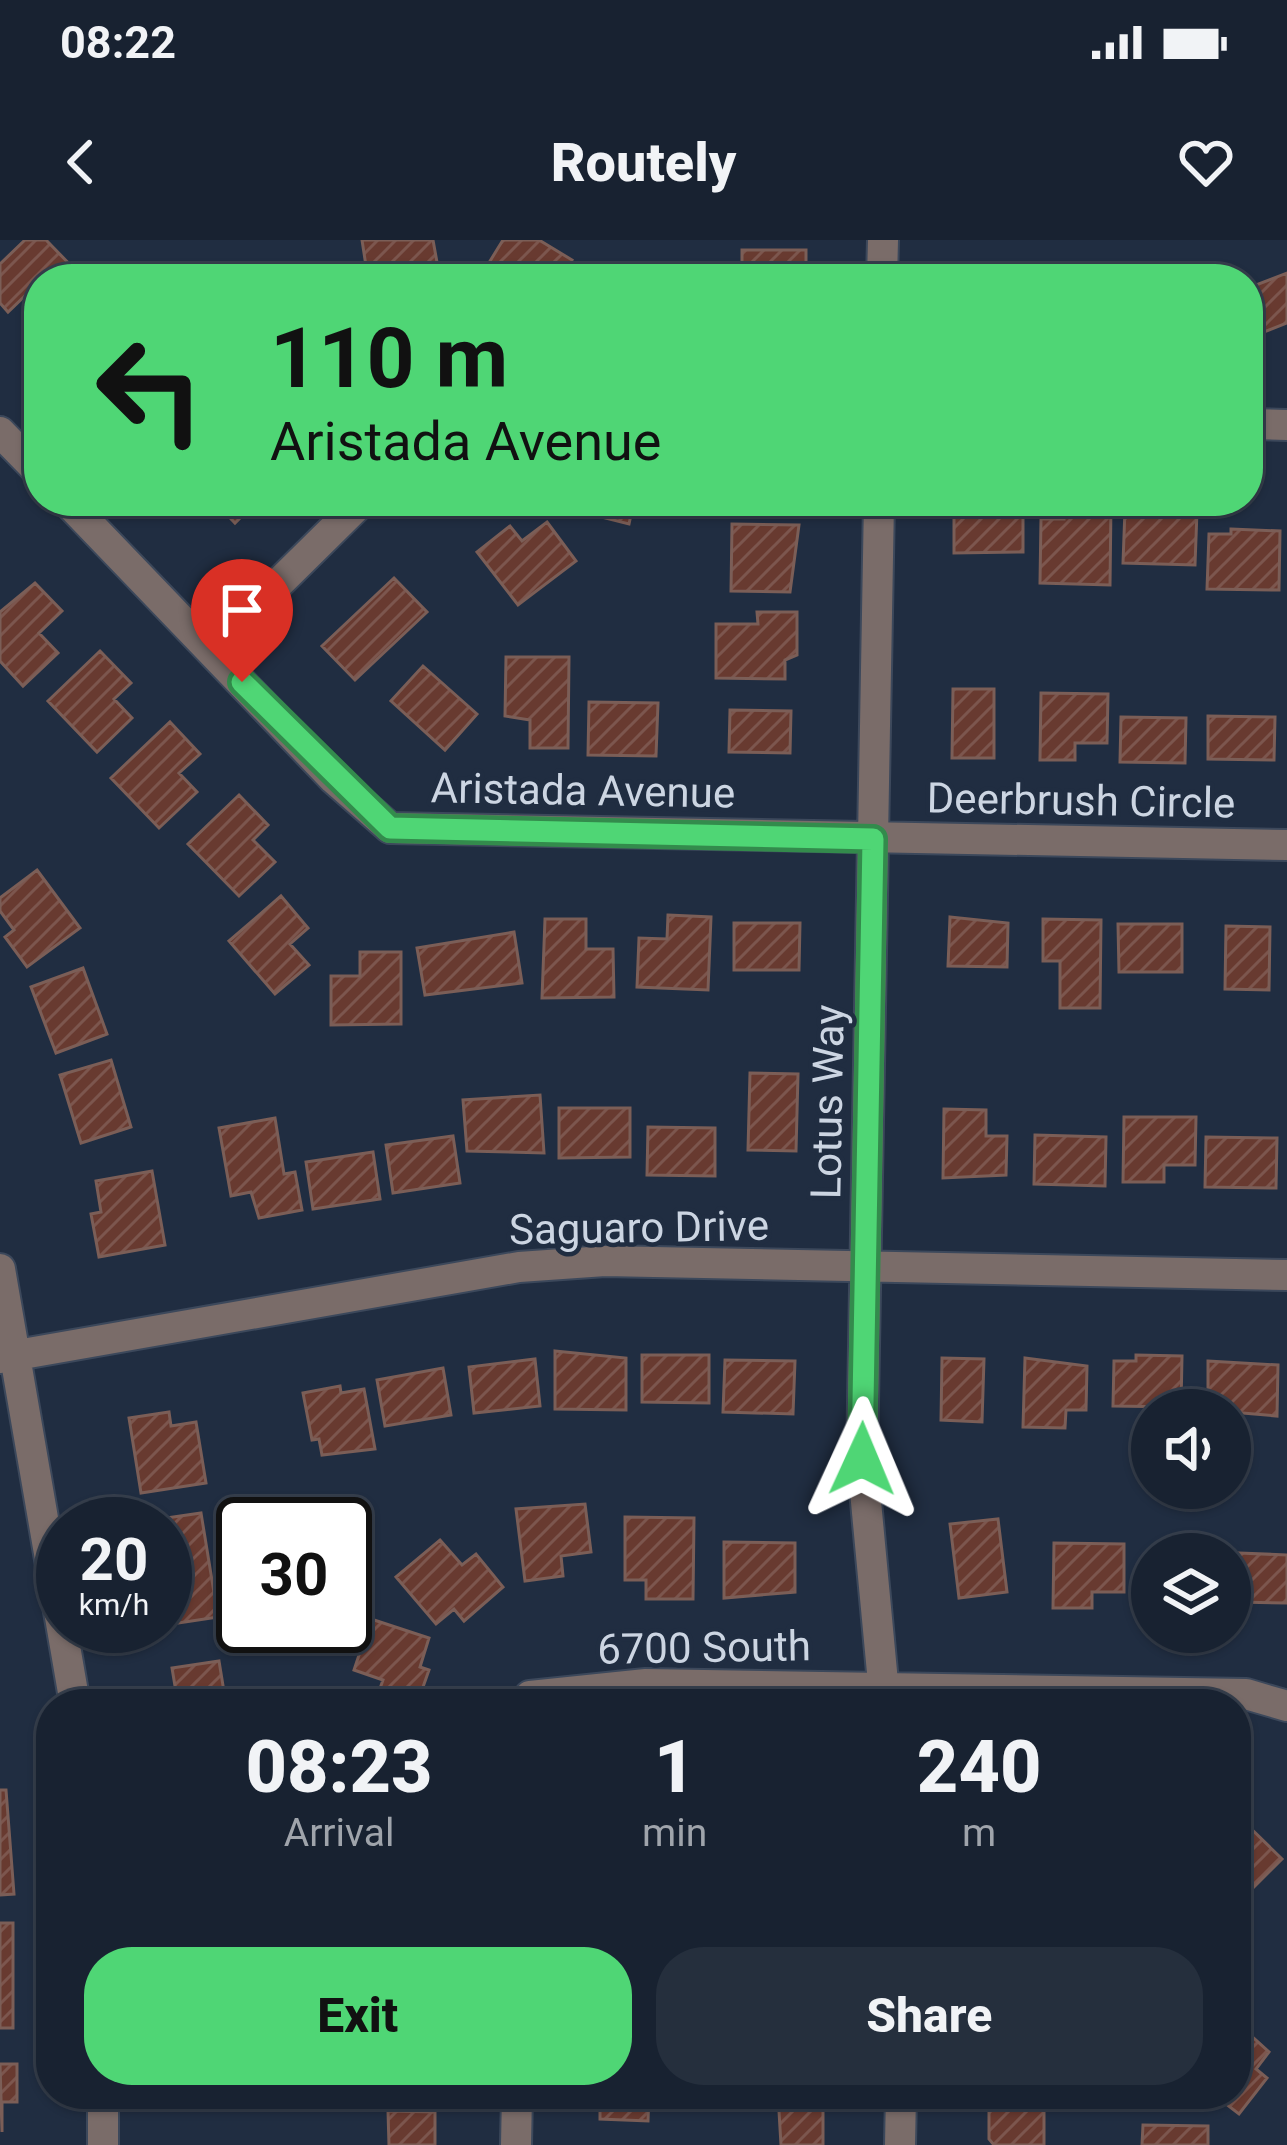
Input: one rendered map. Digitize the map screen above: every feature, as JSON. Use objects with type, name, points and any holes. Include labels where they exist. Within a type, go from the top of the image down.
[{"type":"street","points":[[0,432],[24,457]]},
{"type":"street","name":"Aristada Avenue","points":[[81,516],[390,828],[873,839]]},
{"type":"street","points":[[211,650],[347,516]]},
{"type":"street","name":"Lotus Way","points":[[879,516],[862,1459],[882,1689]]},
{"type":"street","name":"Deerbrush Circle","points":[[873,839],[1287,845]]},
{"type":"street","name":"Saguaro Drive","points":[[7,1357],[519,1267],[605,1261],[1287,1275]]},
{"type":"street","points":[[0,1269],[7,1357],[72,1689]]},
{"type":"street","name":"6700 South","points":[[610,1689],[646,1684],[745,1689]]},
{"type":"street","name":"6700 South","points":[[1251,1695],[1287,1706]]},
{"type":"street","points":[[103,2145],[104,2109]]},
{"type":"street","points":[[516,2145],[517,2109]]},
{"type":"street","points":[[900,2145],[901,2109]]},
{"type":"building","points":[[25,240],[46,240],[69,264],[24,264],[24,297],[8,312],[0,303],[0,264]]},
{"type":"building","points":[[362,240],[433,240],[437,264],[366,264]]},
{"type":"building","points":[[503,240],[539,240],[572,260],[570,264],[488,264]]},
{"type":"building","points":[[742,250],[806,250],[806,264],[742,264]]},
{"type":"building","points":[[1287,273],[1287,323],[1263,332],[1263,282]]},
{"type":"building","points":[[597,516],[631,516],[629,524]]},
{"type":"building","points":[[954,516],[1023,516],[1023,552],[954,553]]},
{"type":"building","points":[[1111,516],[1110,585],[1040,583],[1041,519]]},
{"type":"building","points":[[1125,516],[1197,516],[1195,565],[1123,563]]},
{"type":"building","points":[[547,522],[576,561],[518,605],[477,552],[510,526],[522,541]]},
{"type":"building","points":[[732,524],[799,525],[790,592],[731,591]]},
{"type":"building","points":[[1231,529],[1280,531],[1279,590],[1207,589],[1209,534],[1231,534]]},
{"type":"building","points":[[394,578],[427,612],[355,680],[322,646]]},
{"type":"building","points":[[35,583],[62,611],[39,633],[58,653],[23,686],[0,661],[0,612]]},
{"type":"building","points":[[757,612],[797,612],[797,655],[785,660],[785,679],[716,678],[716,624],[758,624]]},
{"type":"building","points":[[100,651],[131,683],[114,699],[132,718],[97,752],[48,701]]},
{"type":"building","points":[[506,657],[569,657],[568,748],[530,748],[530,720],[505,716]]},
{"type":"building","points":[[423,666],[477,714],[445,750],[391,701]]},
{"type":"building","points":[[953,689],[994,689],[994,758],[952,758]]},
{"type":"building","points":[[1041,693],[1108,694],[1107,743],[1075,743],[1075,760],[1040,760]]},
{"type":"building","points":[[589,702],[658,703],[656,756],[588,755]]},
{"type":"building","points":[[730,710],[791,711],[790,753],[729,752]]},
{"type":"building","points":[[1208,716],[1275,717],[1274,760],[1208,759]]},
{"type":"building","points":[[1121,717],[1186,718],[1185,763],[1120,762]]},
{"type":"building","points":[[170,722],[200,754],[179,773],[197,792],[159,828],[111,778]]},
{"type":"building","points":[[239,795],[268,825],[253,840],[275,862],[239,896],[188,844]]},
{"type":"building","points":[[37,870],[80,928],[27,967],[5,937],[14,930],[0,911],[0,898]]},
{"type":"building","points":[[281,896],[308,928],[290,944],[309,965],[275,994],[229,941]]},
{"type":"building","points":[[668,915],[711,917],[708,990],[637,987],[639,938],[667,939]]},
{"type":"building","points":[[950,917],[1008,923],[1007,967],[948,966]]},
{"type":"building","points":[[545,919],[586,919],[586,949],[613,949],[614,997],[542,998]]},
{"type":"building","points":[[1043,919],[1101,920],[1100,1008],[1060,1008],[1060,961],[1043,961]]},
{"type":"building","points":[[734,923],[800,923],[799,970],[734,970]]},
{"type":"building","points":[[1118,924],[1182,924],[1182,972],[1119,972]]},
{"type":"building","points":[[1226,926],[1270,927],[1269,990],[1225,989]]},
{"type":"building","points":[[514,932],[522,983],[425,995],[417,948]]},
{"type":"building","points":[[360,952],[401,952],[401,1024],[331,1025],[331,976],[360,976]]},
{"type":"building","points":[[83,968],[107,1034],[56,1053],[31,987]]},
{"type":"building","points":[[111,1060],[131,1127],[81,1143],[60,1075]]},
{"type":"building","points":[[750,1073],[798,1074],[796,1151],[748,1150]]},
{"type":"building","points":[[540,1095],[544,1153],[467,1151],[463,1100]]},
{"type":"building","points":[[559,1108],[630,1108],[630,1157],[559,1158]]},
{"type":"building","points":[[944,1109],[986,1110],[986,1136],[1007,1136],[1006,1175],[943,1178]]},
{"type":"building","points":[[1124,1117],[1196,1117],[1195,1165],[1164,1165],[1164,1182],[1123,1182]]},
{"type":"building","points":[[275,1118],[284,1174],[295,1172],[302,1210],[259,1218],[251,1192],[231,1196],[219,1128]]},
{"type":"building","points":[[648,1127],[715,1128],[715,1176],[647,1175]]},
{"type":"building","points":[[1035,1135],[1106,1137],[1105,1186],[1034,1184]]},
{"type":"building","points":[[453,1136],[460,1183],[393,1193],[386,1145]]},
{"type":"building","points":[[1206,1137],[1277,1138],[1276,1188],[1205,1187]]},
{"type":"building","points":[[373,1152],[380,1199],[313,1209],[306,1162]]},
{"type":"building","points":[[152,1171],[165,1245],[99,1257],[91,1214],[101,1212],[96,1181]]},
{"type":"building","points":[[555,1351],[626,1358],[626,1410],[555,1409]]},
{"type":"building","points":[[642,1355],[709,1355],[709,1403],[642,1402]]},
{"type":"building","points":[[1136,1355],[1182,1356],[1181,1389],[1131,1389],[1131,1406],[1113,1406],[1114,1361],[1136,1361]]},
{"type":"building","points":[[942,1358],[984,1359],[982,1422],[941,1420]]},
{"type":"building","points":[[1025,1358],[1087,1366],[1086,1410],[1066,1410],[1065,1428],[1023,1427]]},
{"type":"building","points":[[535,1359],[540,1406],[474,1413],[469,1367]]},
{"type":"building","points":[[725,1360],[795,1361],[793,1414],[723,1412]]},
{"type":"building","points":[[1208,1361],[1278,1365],[1277,1416],[1251,1414],[1251,1389],[1208,1389]]},
{"type":"building","points":[[443,1368],[451,1415],[385,1426],[377,1380]]},
{"type":"building","points":[[340,1386],[341,1393],[364,1389],[375,1449],[322,1455],[319,1439],[312,1440],[303,1393]]},
{"type":"building","points":[[169,1412],[171,1426],[196,1422],[206,1483],[141,1493],[129,1418]]},
{"type":"building","points":[[585,1504],[591,1552],[561,1556],[563,1576],[525,1581],[516,1509]]},
{"type":"building","points":[[201,1513],[216,1617],[192,1621],[192,1514]]},
{"type":"building","points":[[625,1517],[694,1518],[693,1599],[646,1599],[646,1580],[625,1580]]},
{"type":"building","points":[[998,1519],[1007,1592],[959,1598],[950,1524]]},
{"type":"building","points":[[440,1540],[462,1565],[476,1554],[503,1587],[464,1621],[454,1609],[436,1624],[396,1577]]},
{"type":"building","points":[[724,1542],[795,1543],[795,1592],[724,1598]]},
{"type":"building","points":[[1054,1543],[1124,1544],[1124,1592],[1092,1592],[1092,1608],[1053,1608]]},
{"type":"building","points":[[1251,1554],[1287,1555],[1287,1603],[1251,1602]]},
{"type":"building","points":[[372,1619],[429,1638],[420,1667],[429,1670],[422,1689],[380,1689],[383,1680],[354,1670],[360,1653],[372,1653]]},
{"type":"building","points":[[219,1661],[224,1689],[176,1689],[172,1668]]},
{"type":"building","points":[[0,1790],[6,1790],[14,1894],[0,1895]]},
{"type":"building","points":[[1251,1829],[1282,1859],[1251,1890]]},
{"type":"building","points":[[0,1923],[13,1923],[13,2028],[0,2028]]},
{"type":"building","points":[[1251,2036],[1269,2052],[1256,2069],[1267,2078],[1251,2099]]},
{"type":"building","points":[[0,2064],[17,2064],[17,2102],[2,2102],[2,2132]]},
{"type":"building","points":[[600,2109],[648,2109],[648,2121],[600,2119]]},
{"type":"building","points":[[779,2109],[823,2109],[823,2145],[781,2145]]},
{"type":"building","points":[[989,2109],[1044,2109],[1044,2145],[994,2145],[989,2139]]},
{"type":"building","points":[[388,2111],[435,2112],[435,2145],[389,2145]]},
{"type":"building","points":[[1143,2125],[1208,2126],[1208,2145],[1142,2145]]},
{"type":"route","points":[[242,682],[334,778],[390,828],[873,839],[862,1459]]}]
